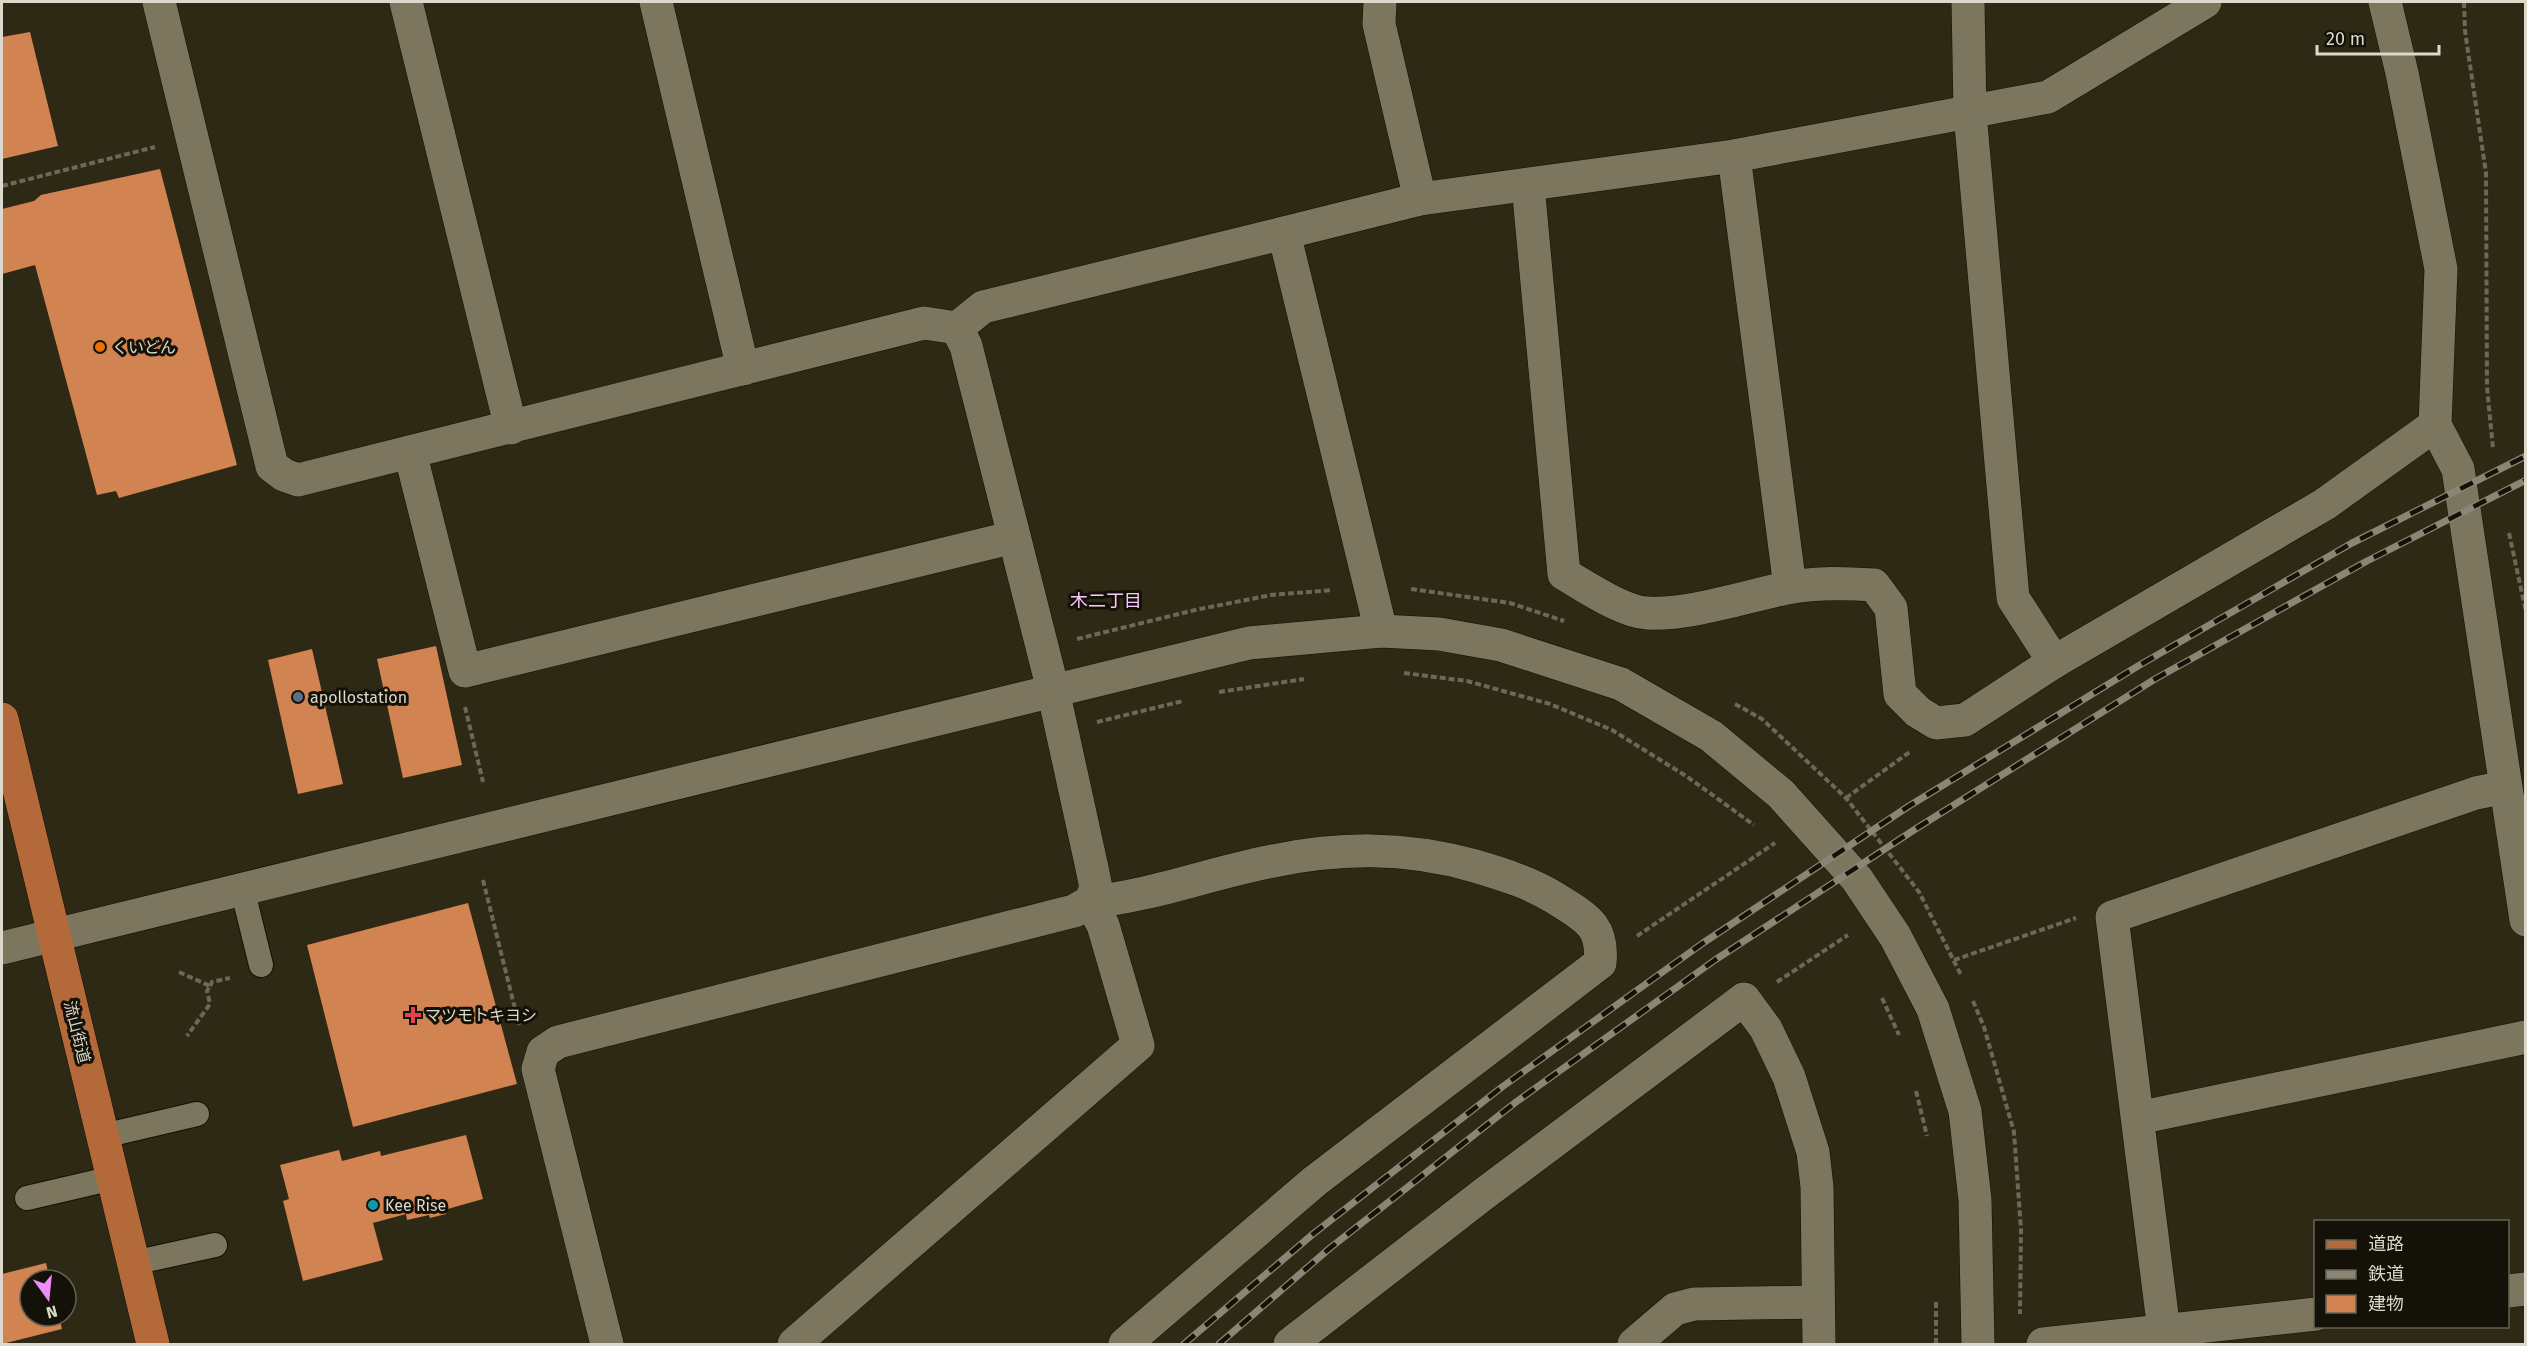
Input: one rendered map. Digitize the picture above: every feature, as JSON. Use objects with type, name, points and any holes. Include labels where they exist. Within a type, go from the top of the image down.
[{"type":"main road","name":"流山街道","points":[[2,719],[134,1263],[148,1343]]},
{"type":"street","points":[[159,2],[272,466],[284,475],[298,480],[924,323],[957,328],[983,307],[1420,199],[1734,156],[2048,97],[2205,2]]},
{"type":"street","points":[[406,2],[511,428]]},
{"type":"street","points":[[656,2],[743,369]]},
{"type":"street","points":[[1380,2],[1379,24],[1420,199]]},
{"type":"street","points":[[1968,2],[1970,113],[2013,598],[2054,662]]},
{"type":"street","points":[[2385,2],[2402,73],[2440,268],[2435,425],[2458,469],[2526,920]]},
{"type":"street","points":[[1734,156],[1790,587]]},
{"type":"street","points":[[1527,185],[1564,574],[1607,599],[1644,613],[1673,613],[1790,587],[1826,582],[1874,585],[1891,608],[1900,694],[1918,712],[1936,723],[1965,720],[2054,662],[2325,504],[2435,425]]},
{"type":"street","points":[[1284,233],[1382,631]]},
{"type":"street","points":[[957,328],[966,346],[1053,690],[1096,888],[1090,902]]},
{"type":"street","points":[[410,452],[465,671],[1014,537]]},
{"type":"street","points":[[2,948],[1249,643],[1382,631],[1439,634],[1501,645],[1621,684],[1711,736],[1781,794],[1857,879],[1895,936],[1933,1009],[1965,1111],[1975,1200],[1978,1344]]},
{"type":"street","points":[[2164,1331],[2112,917],[2476,793],[2505,787]]},
{"type":"street","points":[[607,1344],[538,1069],[543,1052],[558,1042],[1064,914],[1090,902],[1125,899],[1267,862],[1329,852],[1385,850],[1441,857],[1501,874],[1548,893],[1590,920],[1602,946],[1600,963],[1315,1181],[1125,1344]]},
{"type":"street","points":[[794,1344],[1138,1046],[1103,925],[1090,902]]},
{"type":"street","points":[[1290,1344],[1485,1192],[1744,999],[1766,1029],[1789,1077],[1813,1152],[1818,1187],[1819,1344]]},
{"type":"street","points":[[2138,1118],[2526,1037]]},
{"type":"street","points":[[2509,1291],[2526,1289]]},
{"type":"street","points":[[1634,1344],[1675,1309],[1694,1304],[1818,1302]]},
{"type":"street","points":[[2043,1344],[2314,1314]]},
{"type":"lane","points":[[242,888],[250,970]]},
{"type":"lane","points":[[103,1136],[197,1114]]},
{"type":"lane","points":[[27,1198],[113,1178]]},
{"type":"lane","points":[[134,1263],[214,1245]]},
{"type":"path","points":[[2464,2],[2465,31],[2486,173],[2487,387],[2493,451]]},
{"type":"path","points":[[2,186],[192,138]]},
{"type":"path","points":[[2508,529],[2526,612]]},
{"type":"path","points":[[1068,641],[1195,610],[1271,595],[1339,590]]},
{"type":"path","points":[[465,671],[462,692],[483,782]]},
{"type":"path","points":[[1398,672],[1467,681],[1550,704],[1612,730],[1686,776],[1759,828]]},
{"type":"path","points":[[1210,694],[1315,677]]},
{"type":"path","points":[[1090,724],[1188,700]]},
{"type":"path","points":[[1846,798],[1923,742],[1936,723]]},
{"type":"path","points":[[1768,835],[1784,850]]},
{"type":"path","points":[[1602,946],[1638,935],[1777,841]]},
{"type":"path","points":[[483,880],[519,1025],[543,1052]]},
{"type":"path","points":[[1954,960],[2083,915],[2112,917]]},
{"type":"path","points":[[1842,926],[1853,944]]},
{"type":"path","points":[[1744,999],[1764,990],[1848,935]]},
{"type":"path","points":[[187,1036],[210,1004],[207,991],[212,982],[250,970]]},
{"type":"path","points":[[179,972],[210,986]]},
{"type":"path","points":[[1877,988],[1902,1041]]},
{"type":"path","points":[[1915,1087],[1929,1144]]},
{"type":"path","points":[[1936,1301],[1936,1344]]},
{"type":"building","points":[[30,32],[58,146],[2,159],[2,37]]},
{"type":"building","points":[[160,169],[237,465],[119,498],[116,491],[97,495],[35,265],[2,274],[2,209],[34,201],[41,195]]},
{"type":"building","points":[[436,646],[462,765],[403,778],[377,659]]},
{"type":"building","points":[[312,649],[343,784],[298,794],[268,660]]},
{"type":"building","points":[[468,903],[517,1084],[353,1127],[307,945]]},
{"type":"building","name":"Kee Rise","points":[[466,1135],[483,1199],[444,1210],[446,1214],[430,1218],[429,1215],[407,1220],[406,1214],[373,1223],[383,1260],[303,1281],[283,1201],[289,1199],[280,1165],[339,1150],[342,1161],[380,1151],[381,1156]]},
{"type":"building","points":[[46,1263],[47,1268],[26,1268]]},
{"type":"building","points":[[18,1270],[18,1328],[62,1329],[2,1344],[2,1274]]},
{"type":"railway","points":[[1184,1344],[1313,1234],[1502,1087],[1703,943],[1909,806],[2138,666],[2352,543],[2526,456]]},
{"type":"railway","points":[[1219,1344],[1330,1248],[1516,1102],[1715,960],[1917,828],[2155,679],[2367,561],[2526,480]]},
{"type":"place","name":"くいどん","points":[[100,347]]},
{"type":"place","name":"apollostation","points":[[298,697]]},
{"type":"place","name":"マツモトキヨシ","points":[[413,1015]]},
{"type":"place","name":"Kee Rise","points":[[373,1205]]},
{"type":"district","name":"木二丁目","points":[[1106,601]]}]
